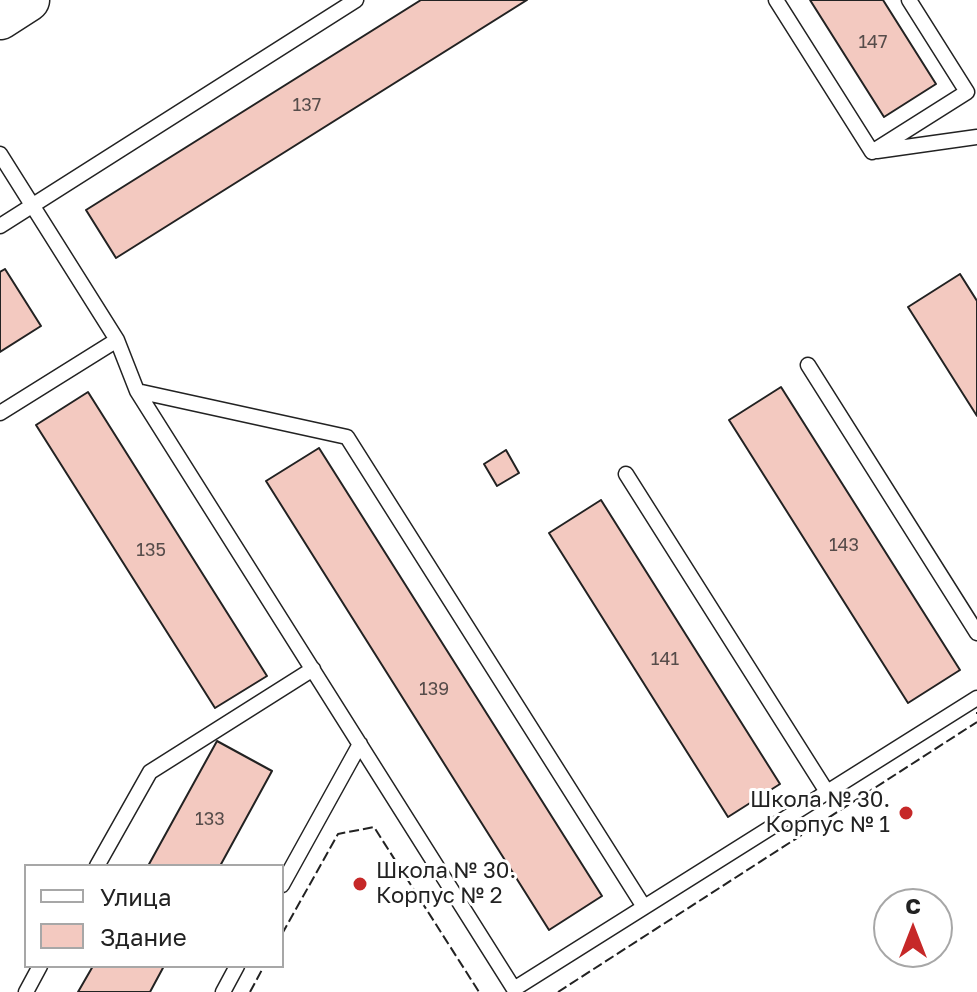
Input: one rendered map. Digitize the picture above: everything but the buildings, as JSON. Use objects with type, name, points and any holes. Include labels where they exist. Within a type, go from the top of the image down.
[{"type":"main road","points":[[0,18],[28,0]]},
{"type":"lane","points":[[0,226],[356,0]]},
{"type":"lane","points":[[776,0],[872,152]]},
{"type":"lane","points":[[872,152],[967,92],[909,0]]},
{"type":"lane","points":[[872,152],[977,137]]},
{"type":"lane","points":[[0,154],[117,340],[137,391],[514,989],[977,698]]},
{"type":"lane","points":[[0,413],[117,340]]},
{"type":"lane","points":[[808,365],[977,633]]},
{"type":"lane","points":[[137,391],[347,437],[644,907]]},
{"type":"lane","points":[[626,474],[827,792]]},
{"type":"lane","points":[[98,864],[150,772],[313,669]]},
{"type":"lane","points":[[284,881],[360,744]]},
{"type":"lane","points":[[26,992],[39,968]]},
{"type":"lane","points":[[223,992],[236,968]]},
{"type":"fence","points":[[558,992],[977,722]]},
{"type":"fence","points":[[284,930],[338,834],[374,827],[479,992]]},
{"type":"fence","points":[[250,992],[263,968]]},
{"type":"place","name":"Школа № 30. Корпус № 1","points":[[906,813]]},
{"type":"place","name":"Школа № 30. Корпус № 2","points":[[360,884]]}]
